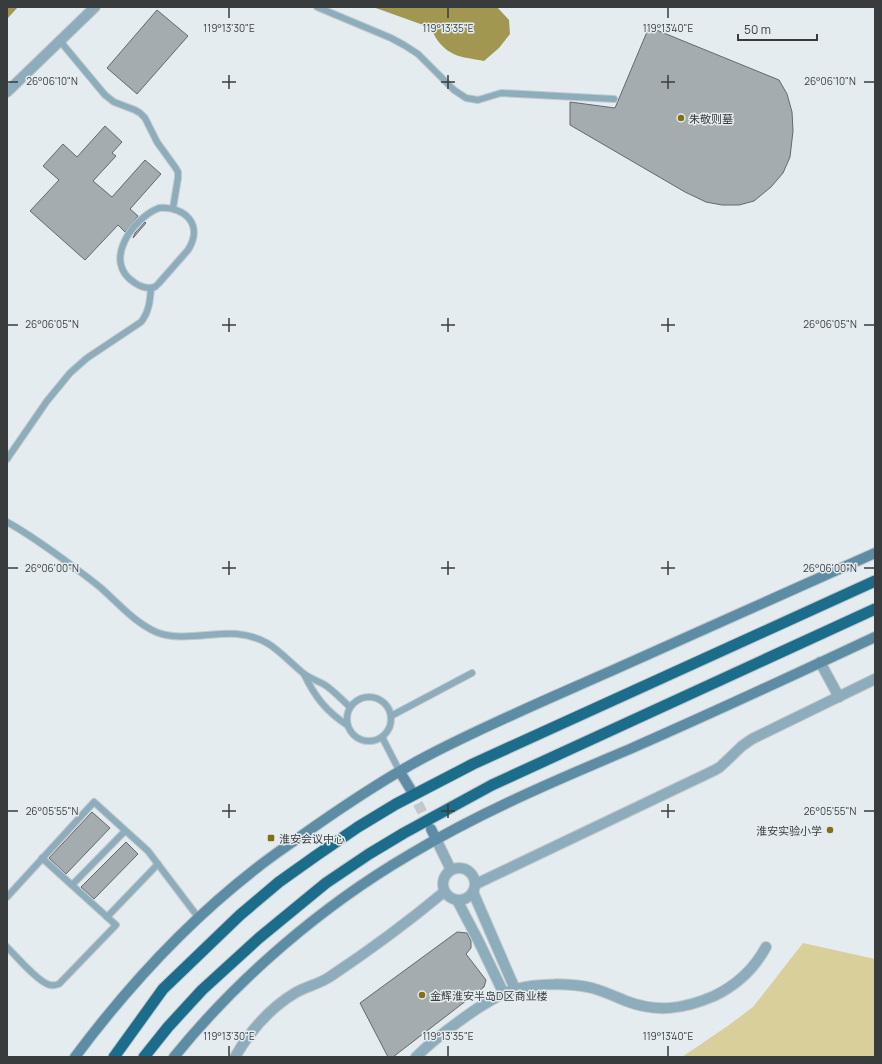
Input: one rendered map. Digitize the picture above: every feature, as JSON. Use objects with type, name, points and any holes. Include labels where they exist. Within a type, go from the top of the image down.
[{"type":"highway","points":[[114,1057],[163,989],[240,914],[311,859],[364,824],[396,804],[473,764],[875,581]]},
{"type":"highway","points":[[144,1057],[168,1027],[202,990],[253,943],[326,883],[368,854],[404,832],[492,785],[875,609]]},
{"type":"main road","points":[[75,1057],[128,991],[166,949],[198,917],[258,866],[371,789],[427,756],[528,707],[875,553]]},
{"type":"main road","points":[[174,1057],[199,1028],[231,995],[271,957],[317,917],[369,880],[436,839],[485,813],[544,785],[630,749],[875,637]]},
{"type":"main road","points":[[400,772],[411,790]]},
{"type":"main road","points":[[431,829],[436,839]]},
{"type":"street","points":[[7,92],[95,7]]},
{"type":"street","points":[[820,662],[839,697]]},
{"type":"street","points":[[515,989],[474,888],[474,878],[467,870],[456,868],[451,870],[444,877],[442,882],[444,892],[448,896],[457,900],[467,899],[474,888],[715,770],[752,739],[875,680]]},
{"type":"street","points":[[436,839],[451,870]]},
{"type":"street","points":[[235,1057],[258,1024],[282,1002],[306,987],[328,978],[407,923],[444,892]]},
{"type":"street","points":[[457,900],[504,994]]},
{"type":"street","points":[[416,1057],[464,1016],[515,989],[549,985],[574,986],[591,988],[634,1004],[655,1008],[689,1006],[735,984],[750,971],[759,960],[766,947]]},
{"type":"lane","points":[[317,7],[404,45],[418,54],[454,90],[466,98],[478,100],[501,93],[614,99]]},
{"type":"lane","points":[[60,41],[106,95],[114,102],[135,110],[145,118],[157,142],[178,172],[173,208]]},
{"type":"lane","points":[[159,208],[173,208],[179,210],[190,220],[194,226],[194,238],[188,250],[156,287],[151,288],[138,285],[126,276],[121,262],[120,253],[124,240],[153,210],[159,208]]},
{"type":"lane","points":[[7,459],[46,401],[70,373],[87,358],[141,322],[146,316],[149,307],[151,288]]},
{"type":"lane","points":[[7,522],[22,530],[74,567],[102,589],[126,612],[156,632],[174,636],[224,634],[249,636],[261,640],[274,647],[304,674],[325,685],[350,707]]},
{"type":"lane","points":[[391,716],[472,673]]},
{"type":"lane","points":[[304,674],[319,700],[331,713],[348,725]]},
{"type":"lane","points":[[367,696],[380,699],[389,709],[391,716],[389,727],[382,736],[376,740],[369,741],[362,740],[355,736],[350,731],[346,719],[350,707],[354,702],[367,696]]},
{"type":"lane","points":[[382,736],[400,772]]},
{"type":"lane","points":[[7,897],[94,802],[148,852],[198,917]]},
{"type":"lane","points":[[72,885],[125,831]]},
{"type":"lane","points":[[7,947],[45,984],[54,986],[59,984],[116,925],[42,858]]},
{"type":"lane","points":[[107,917],[158,864]]},
{"type":"shaded area","points":[[7,7],[18,7],[7,19]]},
{"type":"shaded area","points":[[373,7],[497,7],[509,20],[510,34],[499,48],[484,61],[453,54],[443,47],[431,29],[426,26]]},
{"type":"shaded area","points":[[803,943],[875,959],[875,1057],[682,1057],[753,1007]]},
{"type":"building","points":[[157,10],[188,36],[137,94],[107,68]]},
{"type":"building","name":"朱敬则墓","points":[[649,27],[779,80],[787,94],[792,112],[793,131],[790,157],[783,173],[771,187],[754,201],[739,205],[722,205],[706,202],[685,192],[570,125],[570,102],[615,108]]},
{"type":"building","points":[[105,126],[122,142],[112,153],[116,156],[93,181],[112,197],[145,160],[161,174],[130,209],[138,216],[125,232],[118,225],[85,260],[30,211],[59,180],[43,166],[63,144],[77,157]]},
{"type":"building","points":[[145,222],[146,223],[133,238],[135,233]]},
{"type":"building","points":[[92,812],[110,828],[66,874],[49,858]]},
{"type":"building","points":[[126,842],[138,854],[94,899],[81,887]]},
{"type":"building","name":"金辉淮安半岛D区商业楼","points":[[457,932],[467,933],[471,941],[471,948],[466,954],[486,980],[484,987],[393,1057],[388,1057],[360,1003]]},
{"type":"tunnel","points":[[411,790],[430,827]]},
{"type":"place","name":"朱敬则墓","points":[[681,118]]},
{"type":"place","name":"淮安实验小学","points":[[830,830]]},
{"type":"place","name":"淮安会议中心","points":[[271,838]]},
{"type":"place","name":"金辉淮安半岛D区商业楼","points":[[422,995]]}]
